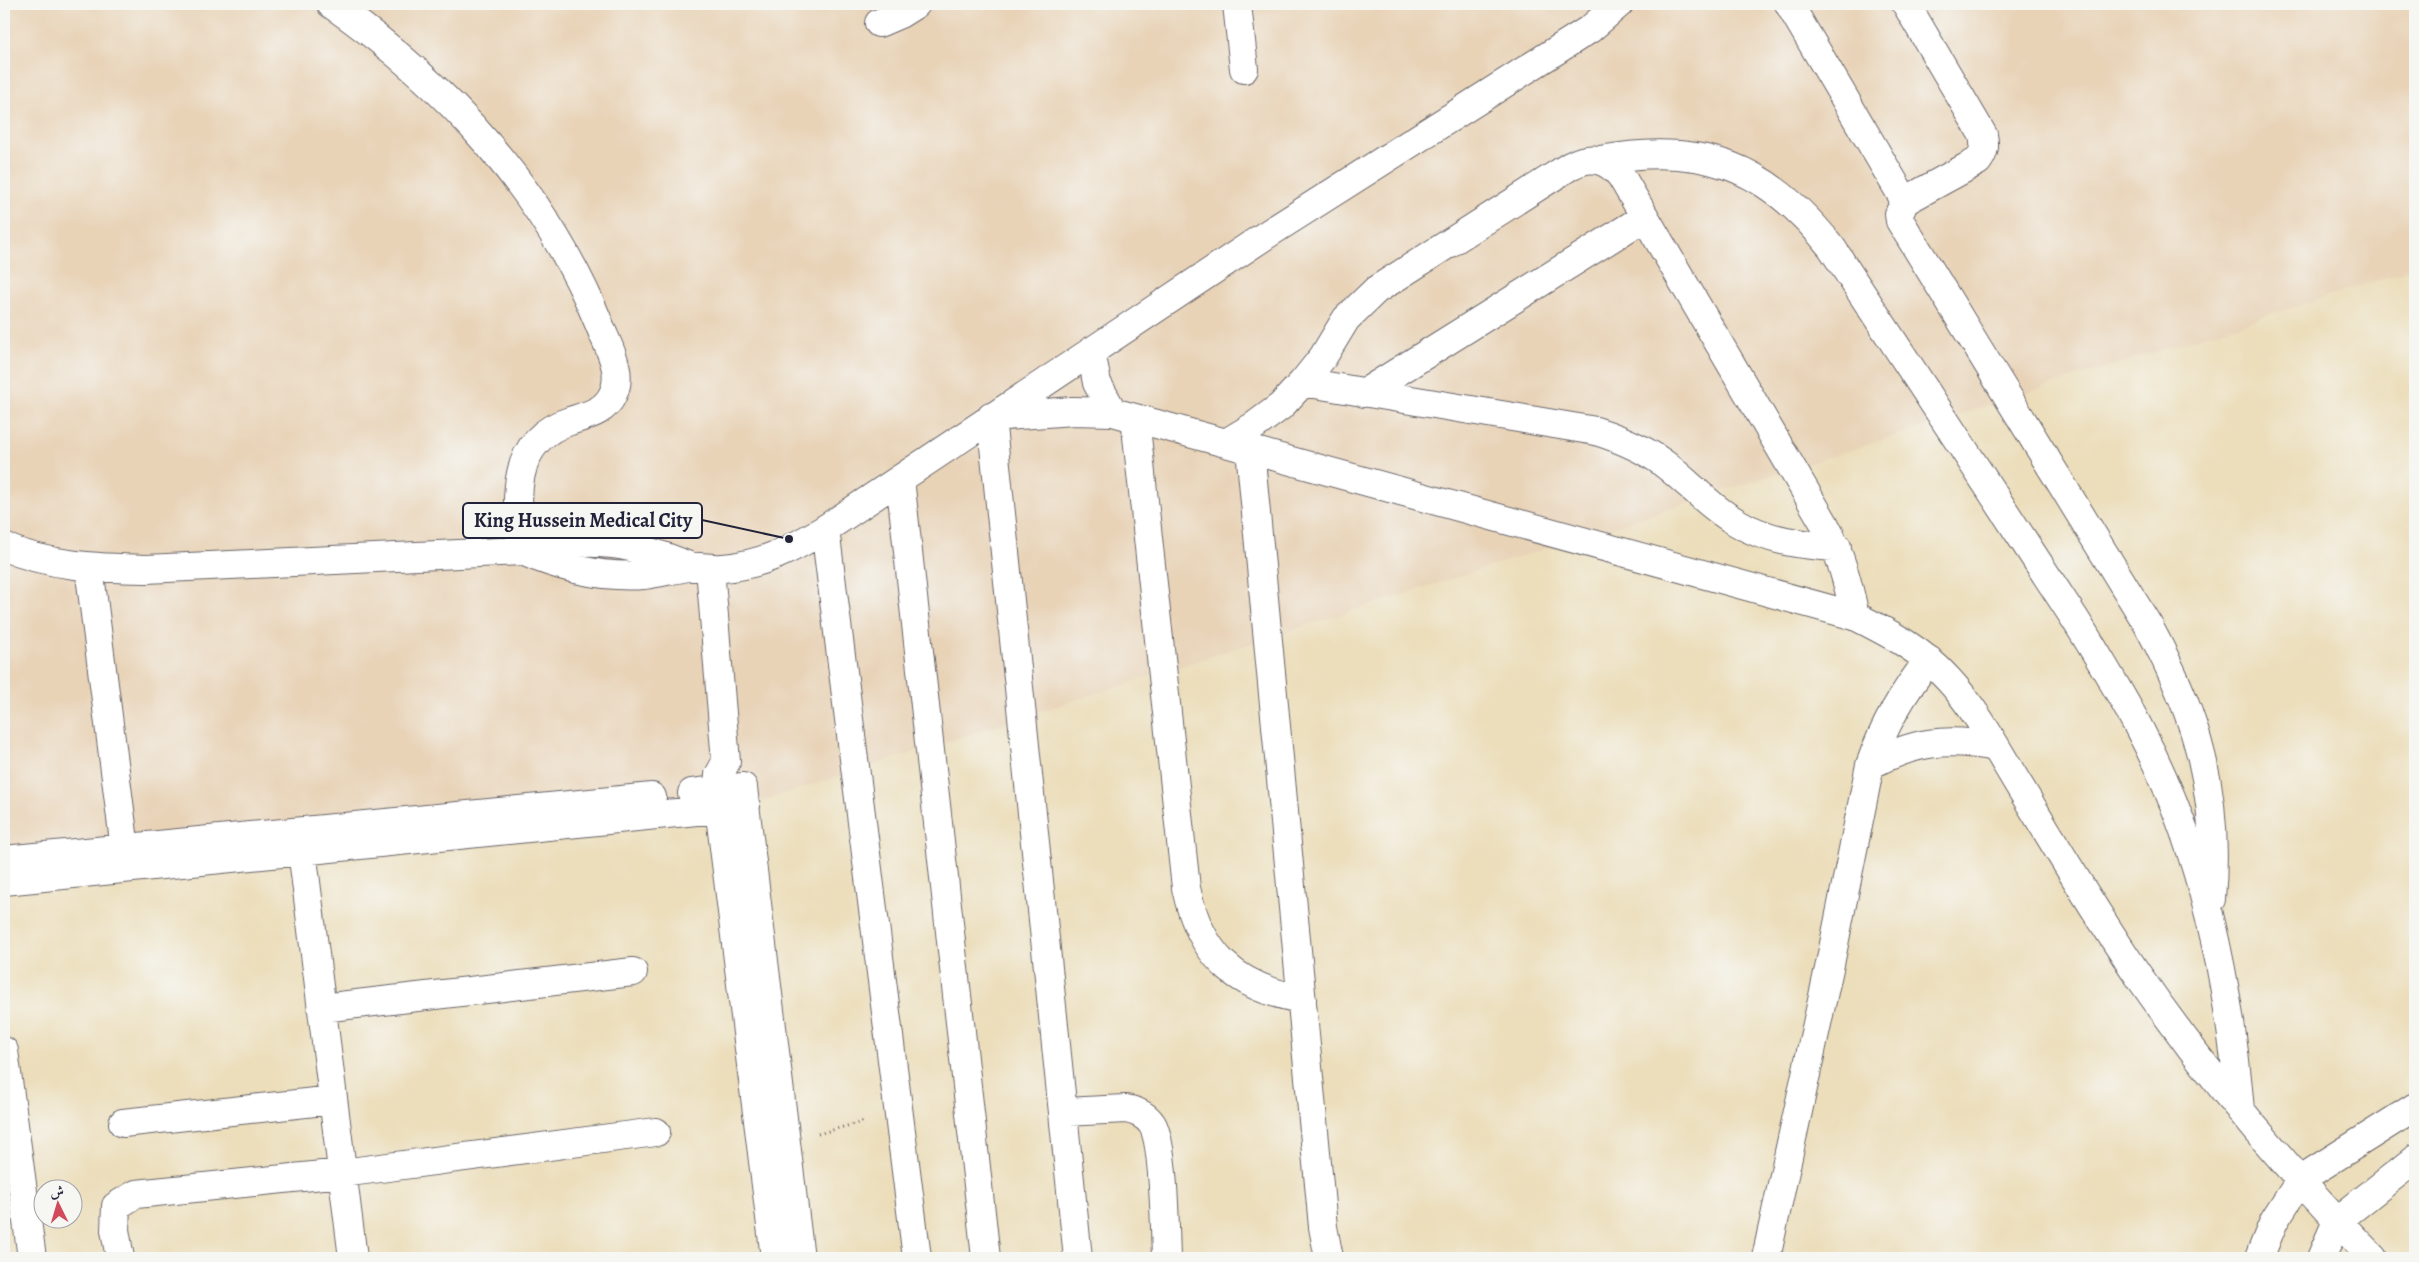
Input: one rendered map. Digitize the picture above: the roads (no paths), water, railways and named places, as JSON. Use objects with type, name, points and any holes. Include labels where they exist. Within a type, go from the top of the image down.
[{"type":"street","points":[[331,4],[370,31],[417,69],[460,111],[499,155],[534,204],[566,254],[592,308],[614,362],[618,374],[617,384],[606,405],[586,417],[559,424],[547,432],[527,454],[521,471],[519,489],[518,514],[522,551]]},
{"type":"street","points":[[880,23],[916,4]]},
{"type":"street","points":[[1237,4],[1244,69]]},
{"type":"street","points":[[4,547],[58,563],[88,567],[146,569],[522,551],[569,568],[601,574],[642,575],[744,565],[764,560],[783,553],[825,529],[1266,235],[1590,30],[1619,4]]},
{"type":"street","points":[[1789,4],[1905,202]]},
{"type":"street","points":[[1906,4],[1983,134],[1985,144],[1984,153],[1978,161],[1905,202],[1899,214],[1903,228],[2148,626],[2172,670],[2191,717],[2206,776],[2212,815],[2214,866],[2210,916]]},
{"type":"street","points":[[1329,1258],[1323,1227],[1302,998],[1238,446],[1254,426],[1281,406],[1304,382],[1323,357],[1346,319],[1376,290],[1570,166],[1590,159],[1600,160],[1633,154],[1666,153],[1699,157],[1730,166],[1760,180],[1788,199],[1812,222],[1832,248],[2110,674],[2141,732],[2169,792],[2191,853],[2210,916],[2224,980],[2233,1036],[2240,1110]]},
{"type":"street","points":[[1600,160],[1612,166],[1621,176],[1837,547],[1850,589],[1855,616]]},
{"type":"street","points":[[1364,392],[1645,217]]},
{"type":"street","points":[[1091,351],[1097,383],[1124,415],[1186,888],[1191,910],[1199,931],[1211,950],[1242,979],[1261,989],[1302,998]]},
{"type":"street","points":[[1304,382],[1570,426],[1612,436],[1645,451],[1667,466],[1711,506],[1740,524],[1771,538],[1804,545],[1837,547]]},
{"type":"street","points":[[991,417],[1032,413],[1124,415],[1855,616],[1898,638],[1929,660],[1965,699],[2080,887],[2138,975],[2240,1110],[2337,1222],[2373,1258]]},
{"type":"street","points":[[991,417],[1078,1258]]},
{"type":"street","points":[[900,479],[986,1258]]},
{"type":"street","points":[[825,529],[917,1258]]},
{"type":"street","points":[[88,567],[126,859]]},
{"type":"street","points":[[700,568],[726,762],[737,773],[731,798],[775,1258]]},
{"type":"street","points":[[1766,1258],[1830,964],[1870,765],[1880,736],[1894,709],[1910,683],[1929,660]]},
{"type":"street","points":[[1870,765],[1893,753],[1918,745],[1943,742],[1970,742],[1995,747]]},
{"type":"street","points":[[4,860],[126,859],[301,843],[731,798]]},
{"type":"street","points":[[731,798],[786,1143],[800,1258]]},
{"type":"street","points":[[301,843],[342,1173],[348,1258]]},
{"type":"street","points":[[4,881],[126,859]]},
{"type":"street","points":[[322,1008],[633,972]]},
{"type":"street","points":[[4,1051],[32,1258]]},
{"type":"street","points":[[123,1123],[333,1100]]},
{"type":"street","points":[[2259,1258],[2274,1221],[2301,1179],[2415,1106]]},
{"type":"street","points":[[1064,1112],[1126,1109],[1141,1114],[1152,1124],[1158,1144],[1166,1258]]},
{"type":"street","points":[[120,1258],[115,1230],[116,1206],[136,1194],[342,1173],[656,1132]]},
{"type":"street","points":[[2321,1258],[2337,1222],[2415,1159]]},
{"type":"place","name":"King Hussein Medical City","points":[[789,539]]}]
